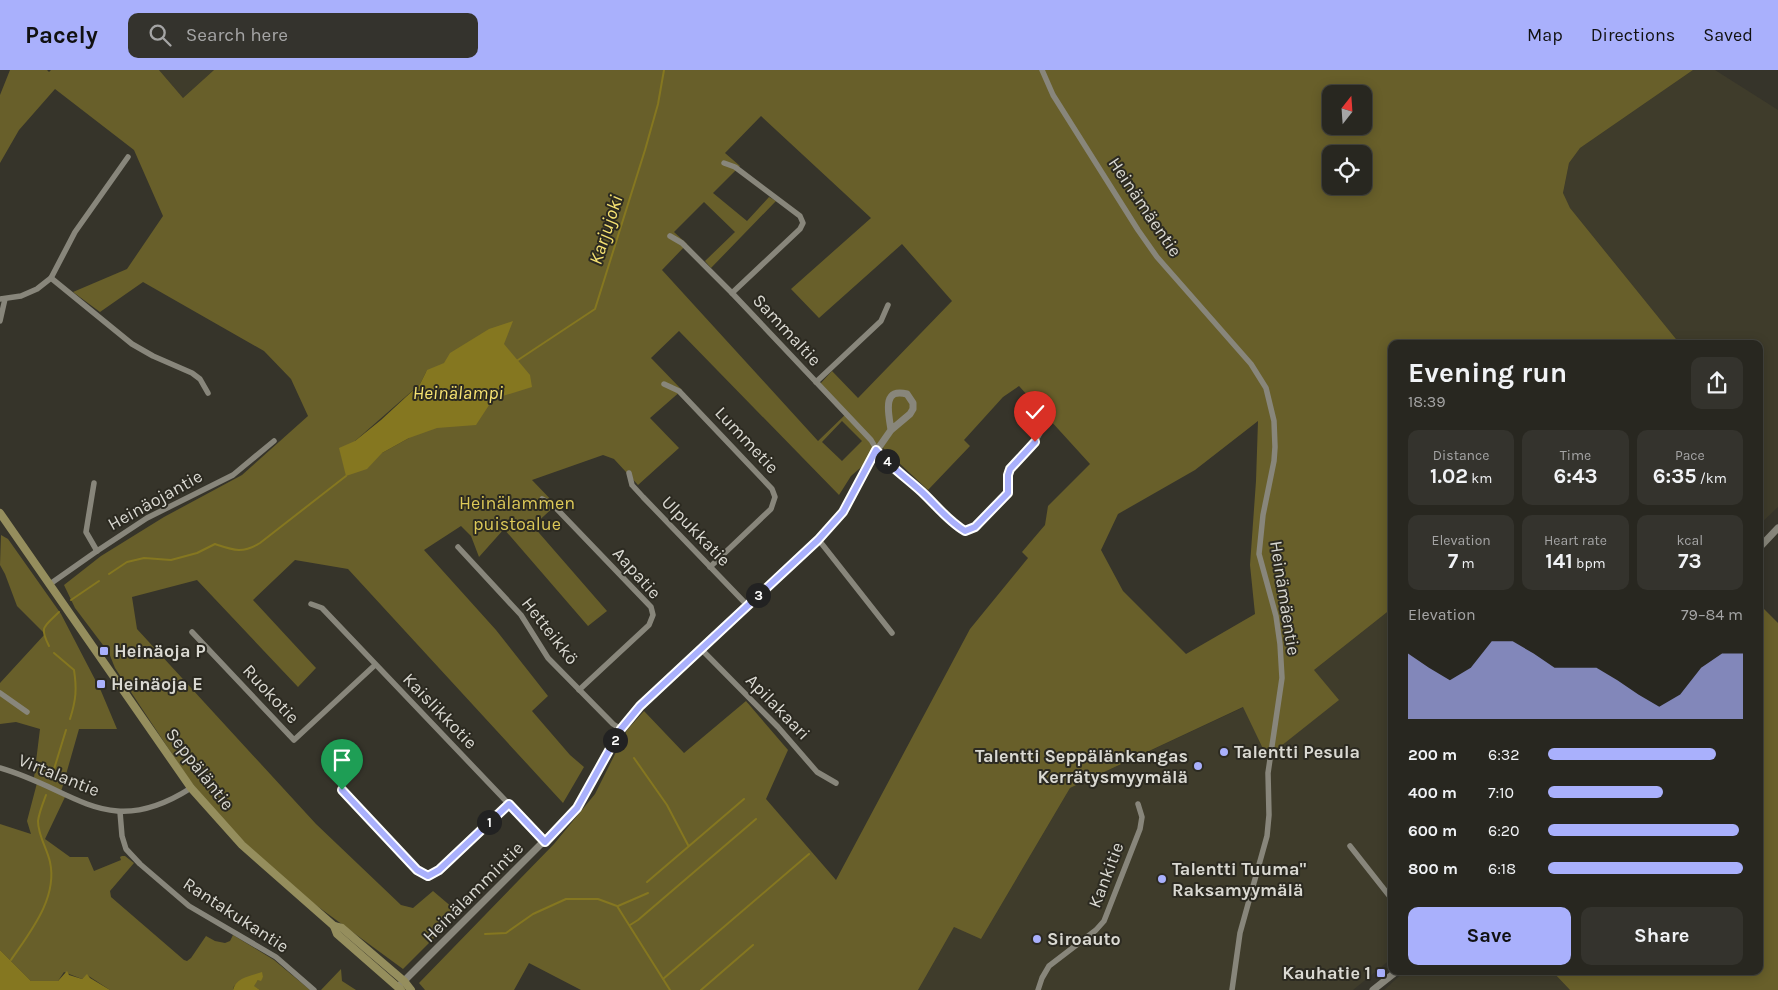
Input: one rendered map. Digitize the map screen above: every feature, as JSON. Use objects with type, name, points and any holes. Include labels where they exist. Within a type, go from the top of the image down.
[{"type":"main road","name":"Seppäläntie","points":[[0,513],[3,524],[50,584],[191,788],[242,845],[334,926],[342,928],[401,986],[411,990]]},
{"type":"street","name":"Heinämäentie","points":[[1042,70],[1053,95],[1138,230],[1157,257],[1251,364],[1261,377],[1270,400],[1274,421],[1275,447],[1263,515],[1260,554],[1276,616],[1282,678],[1268,773],[1269,815],[1267,836],[1240,933],[1232,990]]},
{"type":"street","points":[[0,321],[2,299],[21,296],[37,289],[51,278],[75,232],[128,157]]},
{"type":"street","points":[[724,164],[735,166],[800,216],[803,223],[800,229],[732,293]]},
{"type":"street","name":"Sammaltie","points":[[670,236],[682,243],[732,293],[871,440],[883,458],[923,492],[957,526],[965,531],[975,527],[1008,493],[1010,469],[1035,442],[1040,433]]},
{"type":"street","points":[[51,278],[132,344],[153,356],[192,373],[200,380],[208,393]]},
{"type":"street","points":[[816,382],[881,320],[888,305]]},
{"type":"street","name":"Lummetie","points":[[664,384],[680,391],[772,489],[775,497],[771,510],[710,567]]},
{"type":"street","name":"Heinälammintie","points":[[401,986],[577,808],[621,729],[640,706],[818,540],[843,512],[876,450],[891,430],[906,419],[913,409],[913,403],[907,394],[900,392],[893,394],[889,399],[891,430]]},
{"type":"street","name":"Heinäojantie","points":[[50,584],[147,518],[232,475],[274,441]]},
{"type":"street","name":"Ulpukkatie","points":[[629,473],[632,485],[747,606]]},
{"type":"street","points":[[94,483],[86,532],[97,551]]},
{"type":"street","name":"Aapatie","points":[[542,499],[553,505],[651,607],[653,616],[649,625],[579,690]]},
{"type":"street","points":[[1763,544],[1778,528]]},
{"type":"street","points":[[818,540],[892,633]]},
{"type":"street","name":"Hetteikkö","points":[[458,547],[521,615],[548,658],[613,724],[621,729]]},
{"type":"street","name":"Kaislikkotie","points":[[311,604],[322,608],[545,842]]},
{"type":"street","name":"Ruokotie","points":[[192,632],[294,740],[375,665]]},
{"type":"street","name":"Apilakaari","points":[[701,649],[778,727],[817,772],[836,784]]},
{"type":"street","points":[[0,693],[27,712]]},
{"type":"street","name":"Virtalantie","points":[[0,768],[25,776],[96,808],[120,812],[155,807],[191,788]]},
{"type":"street","points":[[342,790],[417,870],[428,876],[439,870],[509,804]]},
{"type":"street","name":"Kankitie","points":[[1038,990],[1048,966],[1096,930],[1107,916],[1140,829],[1142,817],[1138,804]]},
{"type":"street","name":"Rantakukantie","points":[[120,812],[122,836],[126,849],[140,864],[189,906],[276,957],[314,990]]},
{"type":"street","points":[[1350,846],[1388,894]]},
{"type":"street","points":[[1373,990],[1392,975]]},
{"type":"shaded area","points":[[159,70],[214,70],[183,98]]},
{"type":"shaded area","points":[[1693,70],[1715,70],[1778,110],[1778,507],[1763,521],[1763,340],[1677,340],[1570,208],[1563,194],[1569,163],[1580,148]]},
{"type":"shaded area","points":[[1388,611],[1388,961],[1353,990],[918,990],[954,927],[981,939],[1070,788],[1244,707],[1268,757],[1314,670]]},
{"type":"shaded area","points":[[1401,975],[1556,975],[1570,990],[1384,990]]},
{"type":"green space","name":"Heinälammen puistoalue","points":[[10,70],[47,70],[49,72],[51,70],[159,70],[183,98],[214,70],[1693,70],[1580,148],[1569,163],[1563,193],[1570,208],[1677,340],[1388,340],[1388,611],[1314,670],[1339,700],[1267,757],[1243,707],[1070,788],[981,939],[954,927],[918,990],[581,990],[529,963],[514,990],[425,990],[419,983],[554,844],[595,794],[627,730],[644,711],[684,753],[746,701],[788,750],[766,799],[836,880],[970,629],[1028,558],[1022,552],[1045,525],[1048,506],[1090,464],[1019,386],[1003,397],[964,440],[970,446],[928,490],[883,448],[851,476],[839,495],[679,331],[651,358],[682,390],[650,418],[679,448],[638,485],[614,459],[603,455],[532,480],[556,505],[533,526],[607,611],[588,626],[504,529],[479,557],[471,536],[461,526],[424,550],[496,630],[548,696],[532,711],[570,755],[584,767],[563,803],[348,569],[295,560],[253,600],[316,668],[298,687],[197,580],[132,597],[137,629],[316,824],[401,905],[413,908],[433,891],[453,908],[439,933],[403,969],[313,903],[260,858],[216,813],[188,778],[115,668],[109,653],[75,608],[64,585],[101,556],[164,517],[242,475],[308,416],[291,379],[264,351],[143,282],[100,312],[73,292],[127,269],[163,216],[134,150],[55,89],[19,130],[0,163],[0,95]],"holes":[[[761,116],[871,218],[791,289],[819,318],[902,244],[952,301],[858,398],[832,371],[820,384],[847,413],[818,441],[662,270],[687,244],[674,232],[704,202],[735,232],[705,261],[711,268],[776,201],[769,197],[747,221],[713,193],[740,166],[725,153]],[[427,370],[409,438],[382,453],[355,441],[420,384]],[[842,421],[862,441],[842,461],[822,442]],[[1258,421],[1250,565],[1255,614],[1186,654],[1123,591],[1101,550],[1118,514],[1195,470]]]},
{"type":"green space","points":[[1,535],[8,539],[61,614],[101,691],[117,729],[79,729],[61,792],[34,778],[40,729],[16,722],[0,724],[0,683],[45,634],[17,606],[0,565]]},
{"type":"green space","points":[[1763,608],[1778,623],[1778,990],[1570,990],[1556,975],[1763,975]]},
{"type":"green space","points":[[37,783],[65,797],[45,839],[70,857],[88,857],[94,871],[121,860],[120,857],[122,856],[125,856],[134,863],[110,891],[111,897],[184,960],[187,961],[191,958],[206,936],[215,941],[225,943],[230,941],[233,935],[274,960],[310,990],[260,990],[253,986],[263,977],[234,986],[233,990],[110,990],[87,975],[82,979],[64,972],[58,981],[31,981],[0,950],[0,824],[31,834],[27,821]]},
{"type":"green space","points":[[341,969],[342,981],[356,990],[321,990]]},
{"type":"water","name":"Heinälampi","points":[[513,321],[504,344],[530,375],[532,387],[493,399],[476,425],[437,428],[409,438],[382,453],[367,469],[346,476],[339,448],[355,441],[381,420],[420,384],[427,370],[444,363],[450,353],[489,329]]},
{"type":"water","points":[[0,950],[31,981],[58,981],[67,971],[69,975],[82,979],[87,974],[90,978],[110,990],[0,990]]},
{"type":"water","points":[[262,972],[263,977],[261,981],[258,980],[254,986],[260,990],[233,990],[237,982]]},
{"type":"waterway","name":"Karjujoki","points":[[518,360],[595,309],[645,150],[658,104],[664,70]]},
{"type":"waterway","points":[[109,574],[127,562],[144,558],[171,560],[197,553],[215,544],[238,550],[248,549],[260,543],[346,476]]},
{"type":"waterway","points":[[71,600],[99,581]]},
{"type":"waterway","points":[[49,646],[44,630],[47,624],[59,612]]},
{"type":"waterway","points":[[54,653],[74,670],[75,694],[70,719]]},
{"type":"waterway","points":[[51,779],[66,730]]},
{"type":"waterway","points":[[634,758],[667,805],[688,845]]},
{"type":"waterway","points":[[11,960],[41,914],[50,889],[50,862],[39,832],[38,821],[46,795]]},
{"type":"waterway","points":[[647,882],[744,799]]},
{"type":"waterway","points":[[630,925],[756,819]]},
{"type":"waterway","points":[[663,979],[809,854]]},
{"type":"waterway","points":[[618,906],[648,893]]},
{"type":"waterway","points":[[485,934],[506,933],[533,914],[566,899],[598,899],[617,906],[670,990]]},
{"type":"waterway","points":[[701,990],[753,945]]},
{"type":"place","name":"Heinäoja P","points":[[104,651]]},
{"type":"place","name":"Heinäoja E","points":[[101,684]]},
{"type":"place","name":"Talentti Pesula","points":[[1224,752]]},
{"type":"place","name":"Talentti Seppälänkangas Kerrätysmyymälä","points":[[1198,766]]},
{"type":"place","name":"Talentti Tuuma\" Raksamyymälä","points":[[1162,879]]},
{"type":"place","name":"Siroauto","points":[[1037,939]]},
{"type":"place","name":"Kauhatie 1","points":[[1381,973]]},
{"type":"route","points":[[342,790],[417,870],[428,876],[439,870],[509,804],[545,842],[577,808],[621,729],[640,706],[818,540],[843,512],[876,450],[923,492],[957,526],[965,531],[975,527],[1008,493],[1010,469],[1035,442]]}]
